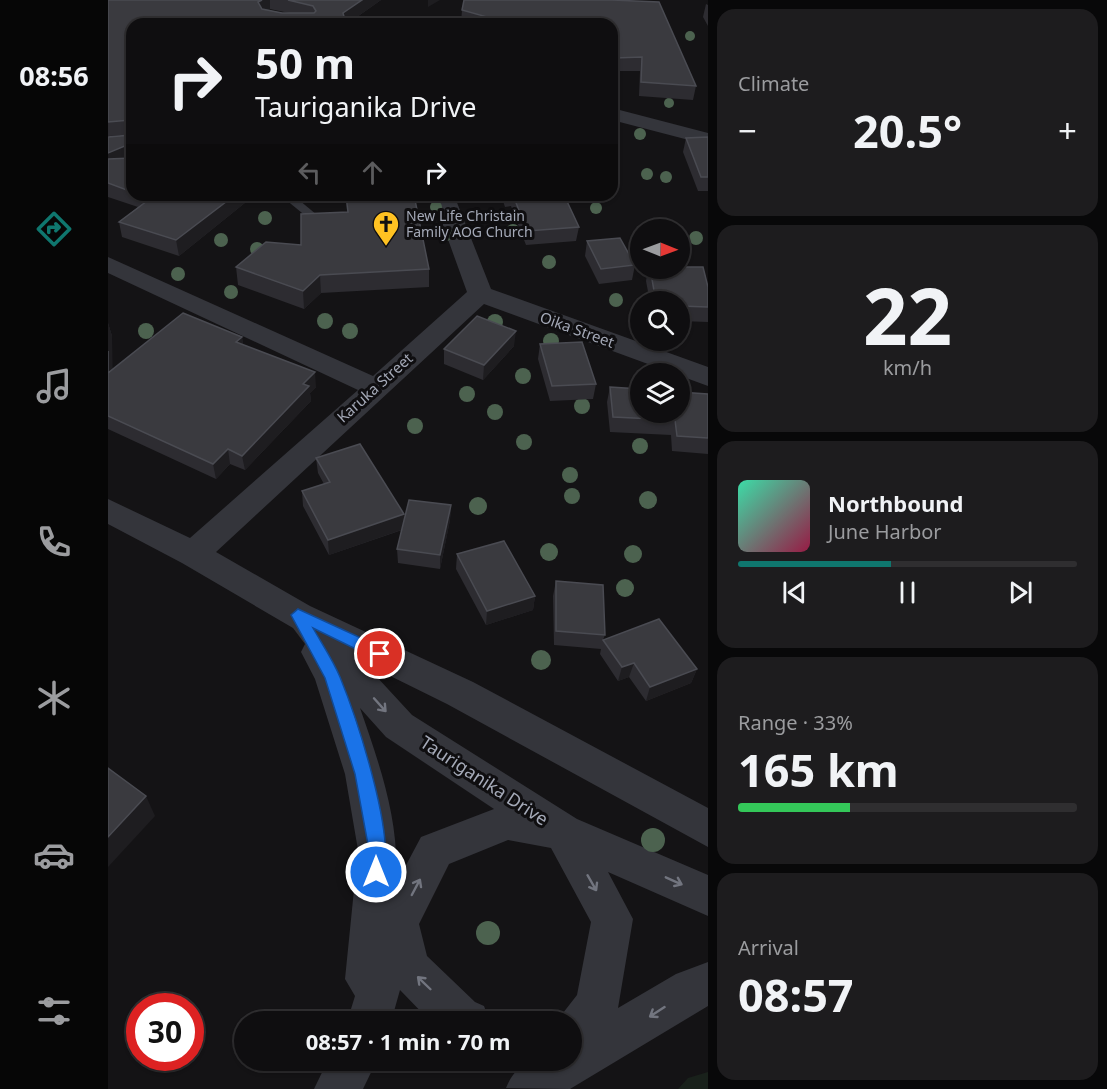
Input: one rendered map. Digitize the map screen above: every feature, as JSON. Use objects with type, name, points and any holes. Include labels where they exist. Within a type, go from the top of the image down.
[{"type":"street","points":[[618,116],[708,139]]},
{"type":"street","points":[[445,201],[480,294]]},
{"type":"street","points":[[108,264],[375,387]]},
{"type":"street","name":"Oika Street","points":[[480,294],[708,377]]},
{"type":"street","name":"Karuka Street","points":[[193,554],[480,294]]},
{"type":"street","name":"Tauriganika Drive","points":[[108,510],[193,554],[298,615],[460,693],[708,828]]},
{"type":"street","points":[[298,615],[332,677],[364,774],[378,850],[365,1011]]},
{"type":"street","name":"Tauriganika Drive","points":[[298,615],[399,726],[563,832],[708,896]]},
{"type":"street","points":[[372,1011],[398,922],[435,850],[508,822],[563,832],[612,919],[597,1005],[582,1023]]},
{"type":"street","points":[[398,922],[408,968],[452,1011]]},
{"type":"street","points":[[528,1089],[691,989],[708,984]]},
{"type":"street","points":[[337,1089],[348,1071]]},
{"type":"street","points":[[528,1089],[543,1071]]},
{"type":"lane","points":[[294,201],[311,215]]},
{"type":"shaded area","points":[[708,1072],[708,1089],[678,1089],[688,1078]]},
{"type":"building","points":[[108,0],[262,0],[258,2],[262,9],[282,13],[314,13],[316,11],[313,6],[288,0],[362,0],[343,13],[344,18],[126,18],[126,120],[108,122]]},
{"type":"building","points":[[464,0],[659,2],[696,86],[641,82],[642,57],[618,58],[618,18],[491,18],[462,10]]},
{"type":"building","points":[[126,135],[126,146],[108,153],[108,137]]},
{"type":"building","points":[[708,137],[708,177],[701,177],[686,138]]},
{"type":"building","points":[[126,158],[126,190],[108,183],[108,159]]},
{"type":"building","points":[[147,201],[227,201],[176,240],[119,222]]},
{"type":"building","points":[[347,201],[415,201],[429,269],[320,275],[303,291],[236,267],[266,242],[301,245],[301,214],[348,212]]},
{"type":"building","points":[[515,201],[567,201],[579,227],[527,231]]},
{"type":"building","points":[[620,238],[630,256],[630,266],[601,269],[587,241]]},
{"type":"building","points":[[690,267],[703,267],[708,287],[708,307],[690,306],[690,291],[654,291],[652,279],[690,279]]},
{"type":"building","points":[[183,313],[242,337],[236,342],[315,372],[303,384],[309,386],[242,456],[228,449],[213,464],[108,416],[108,373]]},
{"type":"building","points":[[477,316],[516,331],[484,365],[444,349]]},
{"type":"building","points":[[582,342],[596,384],[552,386],[540,344]]},
{"type":"building","points":[[610,387],[630,388],[630,418],[613,417]]},
{"type":"building","points":[[690,393],[708,394],[708,438],[677,436],[675,423],[690,423]]},
{"type":"building","points":[[360,444],[404,514],[328,540],[302,491],[330,482],[316,458]]},
{"type":"building","points":[[409,500],[451,505],[440,555],[397,549]]},
{"type":"building","points":[[504,541],[535,596],[487,611],[457,554]]},
{"type":"building","points":[[556,581],[603,585],[605,635],[556,631]]},
{"type":"building","points":[[659,619],[697,669],[650,687],[634,663],[622,667],[603,640]]},
{"type":"building","points":[[108,768],[146,796],[108,837]]},
{"type":"place","name":"New Life Christain Family AOG Church","points":[[386,247]]},
{"type":"route","points":[[376,872],[378,850],[364,774],[332,677],[298,615],[380,654]]}]
